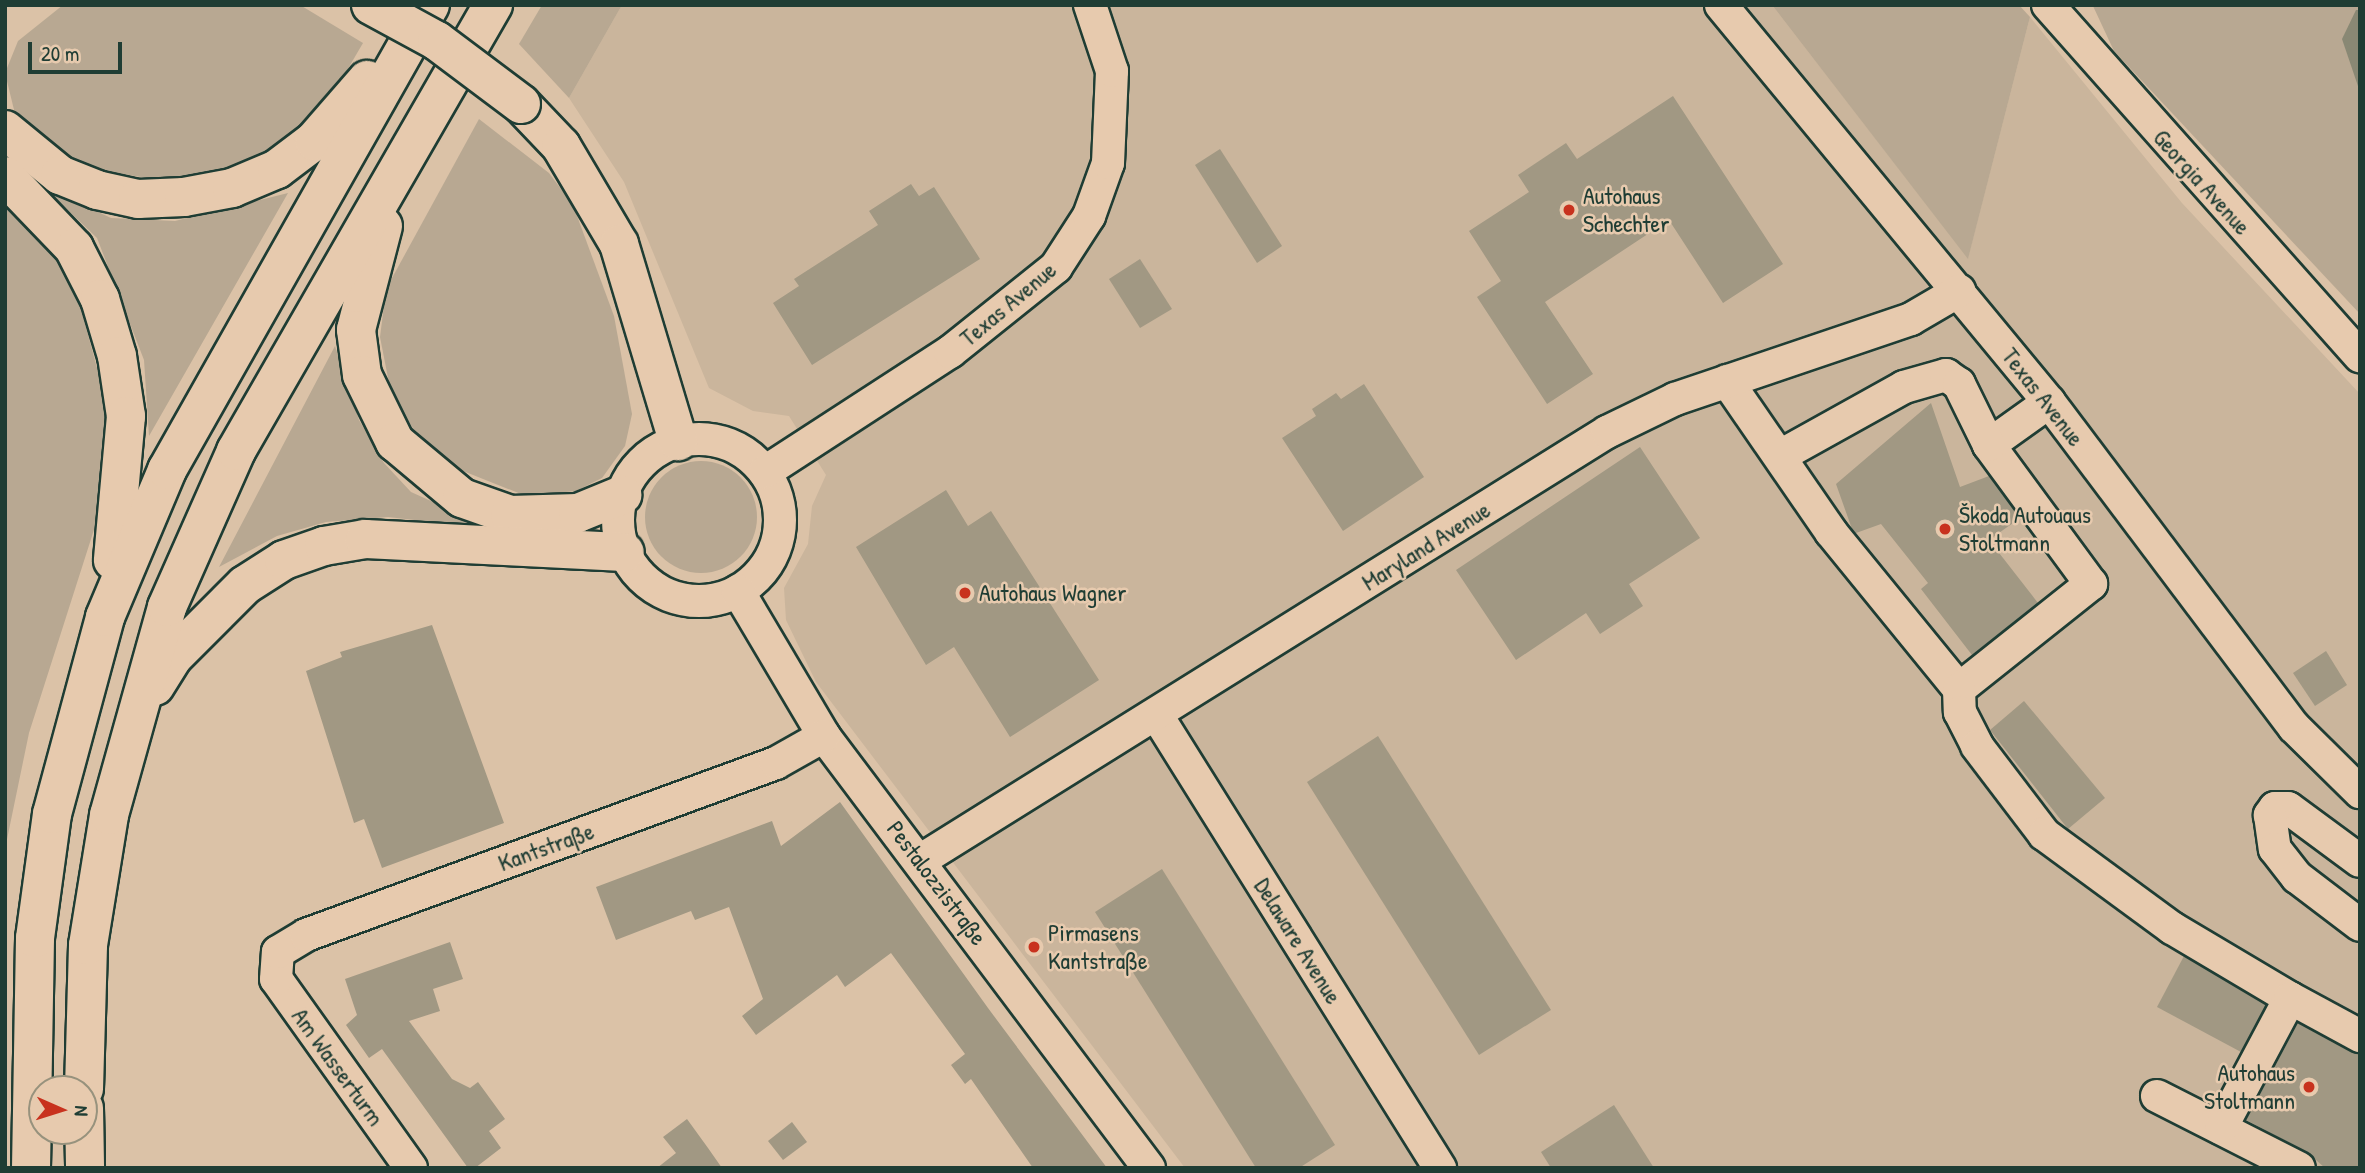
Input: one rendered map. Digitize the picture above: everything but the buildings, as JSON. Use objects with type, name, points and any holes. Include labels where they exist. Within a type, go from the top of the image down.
[{"type":"main road","points":[[371,5],[437,41],[521,104],[561,146],[619,244],[678,441]]},
{"type":"main road","points":[[5,130],[60,175],[97,190],[138,199],[232,188],[277,169],[314,141],[423,5]]},
{"type":"main road","points":[[105,617],[167,470],[430,5]]},
{"type":"main road","points":[[83,1075],[88,944],[130,727],[167,607],[236,451],[493,5]]},
{"type":"main road","points":[[402,164],[356,330],[362,374],[395,442],[462,498],[510,515],[578,513],[622,495]]},
{"type":"main road","points":[[5,176],[74,248],[100,299],[117,356],[126,416],[123,489],[105,617],[55,802],[35,938],[31,1168]]},
{"type":"main road","points":[[130,727],[173,656],[205,621],[284,560],[365,539],[625,552]]},
{"type":"main road","points":[[85,1145],[85,1168]]},
{"type":"street","name":"Texas Avenue","points":[[765,472],[950,352],[1056,267],[1088,216],[1108,163],[1112,71],[1090,5]]},
{"type":"street","name":"Texas Avenue","points":[[1721,5],[2049,402],[2294,727],[2360,792]]},
{"type":"street","name":"Georgia Avenue","points":[[2048,5],[2360,357]]},
{"type":"street","name":"Maryland Avenue","points":[[921,860],[1607,432],[1727,381],[1911,319],[1959,291]]},
{"type":"street","points":[[1780,456],[1904,387],[1946,375],[1959,384],[1989,445],[2091,584],[1959,689]]},
{"type":"street","points":[[1727,381],[1831,532],[1959,689],[1960,712],[1977,746],[2044,834],[2172,928],[2360,1036]]},
{"type":"street","points":[[1989,445],[2049,402]]},
{"type":"street","points":[[678,441],[726,443],[765,472],[780,515],[778,538],[756,578],[738,591],[712,600],[673,596],[639,575],[625,552],[618,514],[622,495],[635,471],[678,441]]},
{"type":"street","name":"Pestalozzistraße","points":[[738,591],[824,736],[921,860],[1149,1168]]},
{"type":"street","name":"Delaware Avenue","points":[[1156,714],[1440,1168]]},
{"type":"street","name":"Kantstraße","points":[[273,963],[287,943],[306,935],[776,763],[824,736]]},
{"type":"street","points":[[2360,861],[2288,808],[2275,808],[2270,815],[2275,849],[2297,877],[2360,925]]},
{"type":"street","name":"Am Wasserturm","points":[[273,963],[289,999],[411,1168]]},
{"type":"street","points":[[2221,1128],[2290,998]]},
{"type":"street","points":[[2157,1096],[2299,1168]]},
{"type":"shaded area","points":[[63,5],[300,5],[363,43],[339,84],[296,131],[257,159],[206,175],[147,178],[99,170],[52,149],[17,122],[5,73],[18,41]]},
{"type":"shaded area","points":[[542,5],[622,5],[569,98],[519,44]]},
{"type":"shaded area","points":[[622,5],[1772,5],[1968,258],[2030,17],[2182,203],[2360,394],[2360,1168],[1185,1168],[816,682],[786,620],[784,588],[808,544],[812,506],[826,475],[789,416],[753,411],[709,388],[624,182],[569,98]]},
{"type":"shaded area","points":[[1772,5],[2019,5],[2030,17],[1968,259]]},
{"type":"shaded area","points":[[2360,5],[2360,314],[2114,51],[2093,6]]},
{"type":"shaded area","points":[[2356,10],[2360,10],[2360,92],[2342,39]]},
{"type":"shaded area","points":[[479,119],[549,173],[573,205],[614,316],[632,414],[625,446],[602,478],[576,491],[526,496],[448,465],[413,429],[390,388],[380,337],[386,289]]},
{"type":"shaded area","points":[[43,186],[111,218],[175,221],[288,193],[149,436],[144,360],[97,238]]},
{"type":"shaded area","points":[[5,194],[38,228],[74,283],[110,416],[107,489],[29,733],[5,849]]},
{"type":"shaded area","points":[[335,346],[359,420],[384,463],[411,492],[493,529],[388,517],[326,522],[277,536],[219,567]]},
{"type":"shaded area","points":[[701,461],[722,465],[740,478],[753,496],[757,517],[753,538],[740,556],[722,569],[701,573],[680,569],[662,556],[649,538],[645,517],[649,496],[662,478],[680,465]]},
{"type":"place","name":"Autohaus Schechter","points":[[1569,210]]},
{"type":"place","name":"Škoda Autouaus Stoltmann","points":[[1945,529]]},
{"type":"place","name":"Autohaus Wagner","points":[[965,593]]},
{"type":"place","name":"Pirmasens Kantstraße","points":[[1034,947]]},
{"type":"place","name":"Autohaus Stoltmann","points":[[2309,1087]]}]
